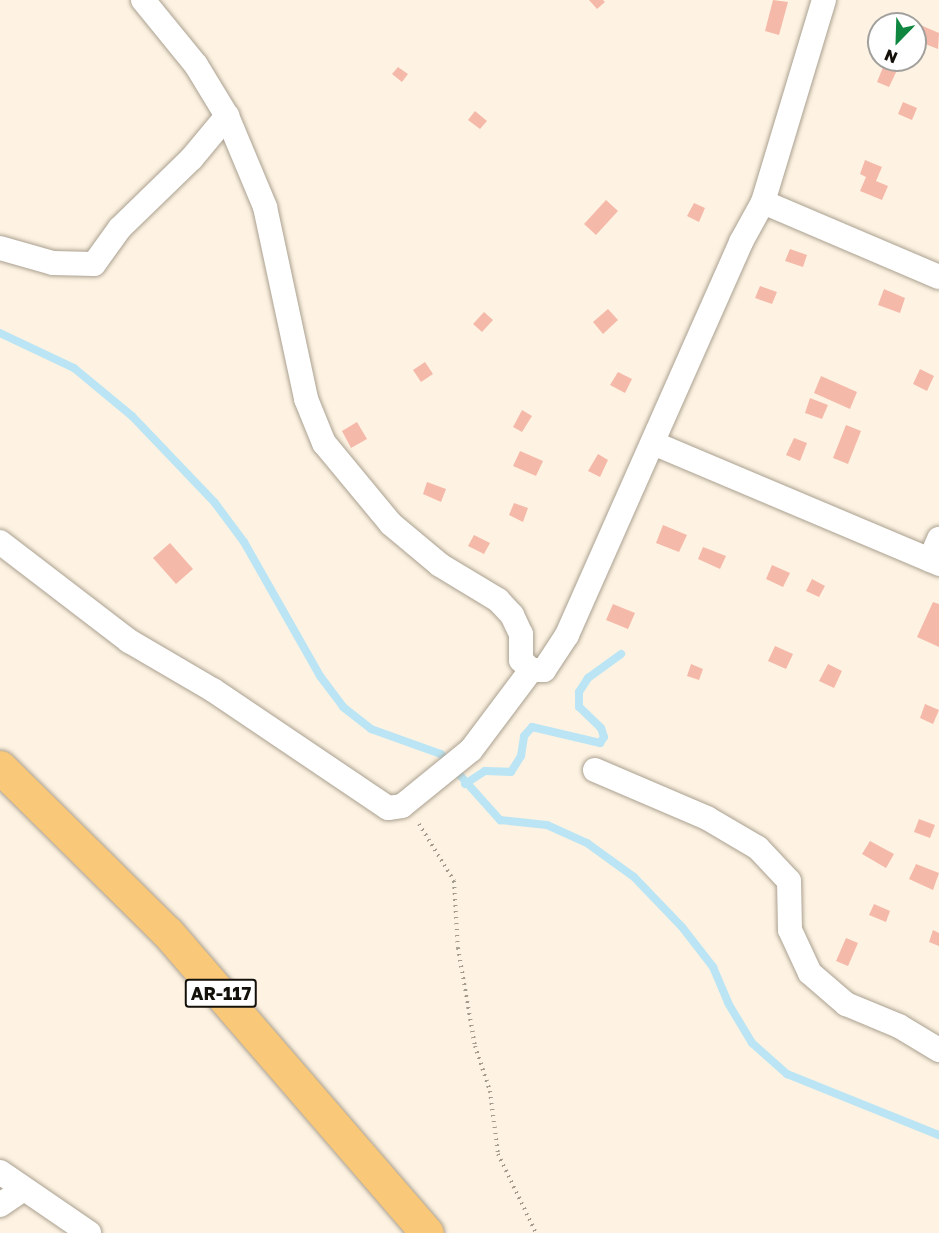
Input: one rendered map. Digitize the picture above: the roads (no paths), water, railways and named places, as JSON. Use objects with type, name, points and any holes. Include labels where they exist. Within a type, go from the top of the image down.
[{"type":"main road","name":"AR-117","points":[[0,767],[168,933],[427,1233]]},
{"type":"street","points":[[142,0],[196,65],[227,116],[266,207],[306,399],[324,443],[391,524],[440,565],[498,600],[512,615],[520,634],[521,660],[531,670],[544,670],[567,634],[741,242],[763,202],[824,0]]},
{"type":"street","points":[[0,248],[53,263],[94,264],[120,228],[192,158],[227,116]]},
{"type":"street","points":[[763,202],[939,277]]},
{"type":"street","points":[[653,443],[936,554]]},
{"type":"street","points":[[0,542],[129,641],[213,690],[370,799],[388,808],[402,806],[471,750],[531,670]]},
{"type":"street","points":[[595,770],[707,818],[758,848],[789,882],[790,930],[810,973],[846,1004],[899,1026],[939,1050]]},
{"type":"street","points":[[0,1172],[22,1190],[89,1233]]},
{"type":"street","points":[[0,1205],[22,1190]]},
{"type":"waterway","points":[[0,333],[74,368],[132,416],[215,503],[244,542],[320,676],[343,707],[371,729],[441,754],[500,820],[547,825],[587,843],[634,877],[682,927],[713,967],[728,1003],[752,1043],[787,1074],[939,1135]]},
{"type":"waterway","points":[[465,784],[485,771],[511,772],[521,756],[524,736],[532,727],[600,743],[604,737],[601,728],[579,707],[579,692],[588,678],[621,654]]}]
